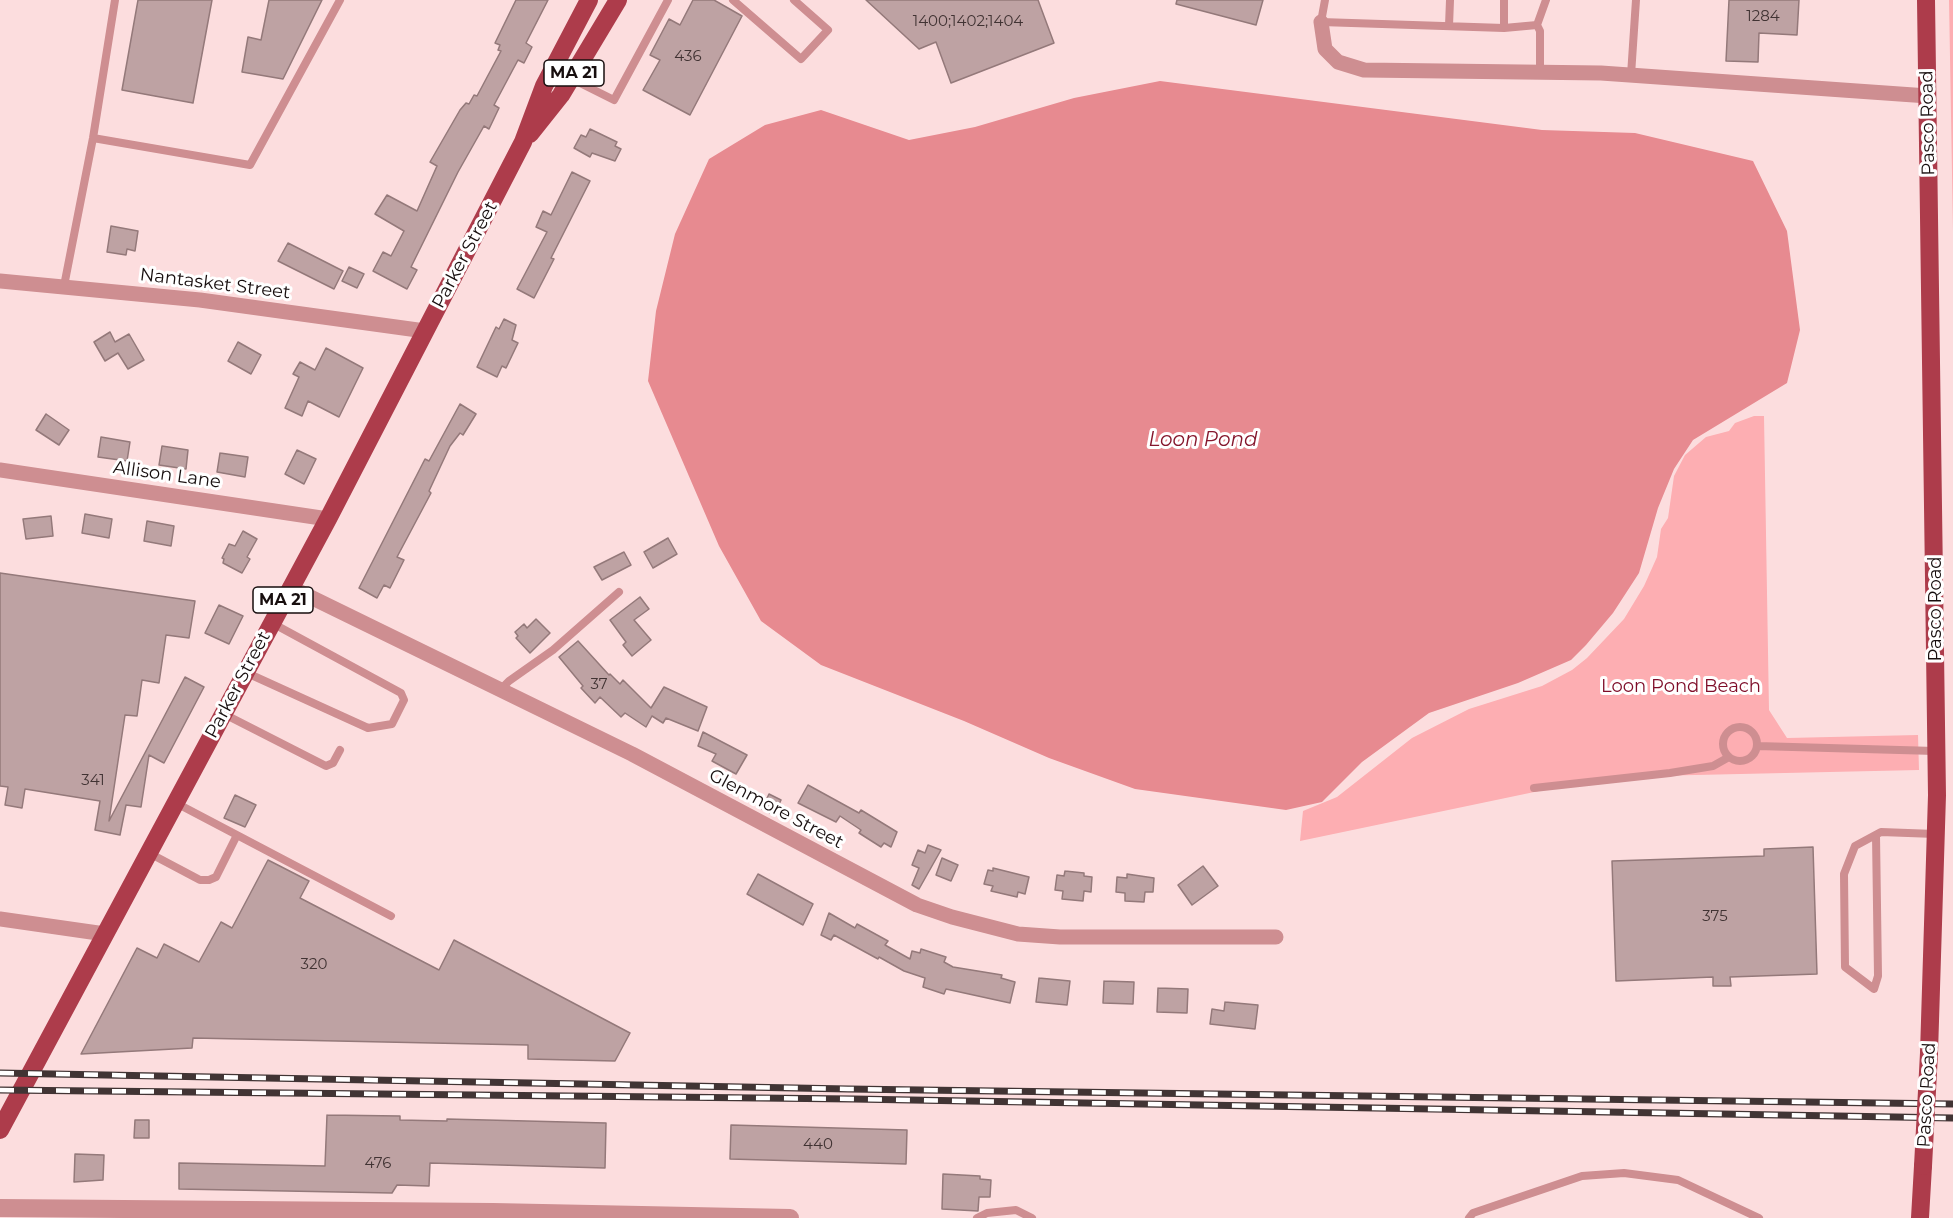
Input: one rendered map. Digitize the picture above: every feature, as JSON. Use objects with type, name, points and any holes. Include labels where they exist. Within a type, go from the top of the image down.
[{"type":"main road","name":"Parker Street","points":[[0,1130],[328,519],[523,142],[544,86],[589,0]]},
{"type":"main road","name":"Parker Street","points":[[523,142],[550,110],[618,0]]},
{"type":"main road","name":"Pasco Road","points":[[1920,1218],[1929,1053],[1937,751],[1926,0]]},
{"type":"street","points":[[1321,22],[1325,49],[1338,63],[1364,70],[1540,71],[1631,75],[1928,96]]},
{"type":"street","name":"Nantasket Street","points":[[0,281],[200,300],[425,331]]},
{"type":"street","name":"Allison Lane","points":[[0,470],[328,519]]},
{"type":"street","name":"Glenmore Street","points":[[290,587],[632,754],[917,905],[952,917],[1018,934],[1060,937],[1276,937]]},
{"type":"street","points":[[0,920],[105,934]]},
{"type":"street","points":[[0,1208],[248,1215],[790,1218]]},
{"type":"lane","points":[[64,286],[93,138],[115,0]]},
{"type":"lane","points":[[93,138],[250,165],[340,0]]},
{"type":"lane","points":[[571,78],[614,100],[668,0]]},
{"type":"lane","points":[[733,0],[801,59],[828,30],[795,0]]},
{"type":"lane","points":[[1325,0],[1321,22],[1504,28],[1537,25]]},
{"type":"lane","points":[[1449,26],[1450,0]]},
{"type":"lane","points":[[1504,0],[1504,28]]},
{"type":"lane","points":[[1540,71],[1540,31],[1537,25],[1546,0]]},
{"type":"lane","points":[[1631,75],[1636,0]]},
{"type":"lane","points":[[501,690],[508,681],[553,650],[619,592]]},
{"type":"lane","points":[[245,672],[368,728],[392,724],[404,700],[401,693],[271,622]]},
{"type":"lane","points":[[223,713],[326,766],[333,764],[340,750]]},
{"type":"lane","points":[[1534,788],[1713,766],[1729,757],[1746,760],[1755,754],[1757,746],[1756,738],[1749,729],[1733,728],[1724,741],[1729,757]]},
{"type":"lane","points":[[1757,746],[1937,751]]},
{"type":"lane","points":[[175,802],[391,916]]},
{"type":"lane","points":[[1876,835],[1878,976],[1874,989],[1845,967],[1844,874],[1855,846],[1881,832],[1936,834]]},
{"type":"lane","points":[[148,853],[200,880],[209,880],[216,877],[237,835]]},
{"type":"lane","points":[[1469,1218],[1473,1213],[1582,1176],[1624,1173],[1678,1180],[1759,1218]]},
{"type":"lane","points":[[977,1218],[987,1213],[1016,1210],[1032,1218]]},
{"type":"green space","points":[[1949,0],[1953,0],[1953,232],[1951,115]]},
{"type":"green space","name":"Loon Pond Beach","points":[[1754,416],[1764,416],[1769,710],[1787,738],[1918,735],[1919,770],[1606,777],[1300,841],[1303,811],[1337,797],[1412,738],[1469,709],[1542,686],[1572,670],[1587,658],[1624,619],[1644,586],[1657,557],[1661,529],[1668,518],[1674,476],[1685,455],[1706,437],[1729,431],[1735,423]]},
{"type":"water","name":"Loon Pond","points":[[1160,81],[1542,130],[1635,133],[1753,161],[1787,231],[1800,330],[1787,383],[1693,440],[1674,469],[1658,508],[1639,573],[1613,613],[1586,645],[1571,660],[1518,683],[1429,713],[1362,762],[1322,802],[1286,810],[1135,789],[1049,758],[964,721],[821,665],[761,621],[719,546],[648,381],[656,311],[675,234],[709,159],[765,125],[821,110],[909,140],[975,127],[1074,98]]},
{"type":"building","points":[[138,0],[212,0],[193,103],[122,90]]},
{"type":"building","points":[[269,0],[322,0],[283,79],[242,72],[248,37],[261,40]]},
{"type":"building","points":[[516,0],[548,0],[526,43],[532,47],[524,63],[518,60],[494,105],[499,108],[489,129],[484,126],[458,172],[411,267],[417,270],[407,289],[373,271],[383,252],[391,256],[404,231],[375,214],[387,195],[417,211],[437,166],[430,162],[460,110],[466,103],[469,104],[474,95],[477,96],[501,51],[498,50],[500,45],[495,43]]},
{"type":"building","points":[[693,0],[714,0],[742,16],[690,115],[643,90],[660,60],[650,55],[669,19],[680,25]]},
{"type":"building","points":[[866,0],[1038,0],[1054,43],[951,83],[936,42],[919,49]]},
{"type":"building","points":[[1177,0],[1263,0],[1256,25],[1176,4]]},
{"type":"building","points":[[1729,0],[1799,0],[1797,35],[1759,33],[1758,62],[1726,61]]},
{"type":"building","points":[[590,129],[617,142],[615,146],[621,149],[615,161],[592,153],[590,157],[574,148],[581,135],[586,137]]},
{"type":"building","points":[[572,172],[590,181],[551,258],[554,259],[534,298],[517,289],[547,232],[536,227],[543,211],[551,215]]},
{"type":"building","points":[[111,226],[138,231],[135,251],[127,249],[126,255],[107,252]]},
{"type":"building","points":[[288,243],[343,271],[334,289],[278,261]]},
{"type":"building","points":[[349,267],[364,274],[357,288],[342,281]]},
{"type":"building","points":[[504,319],[516,325],[512,340],[518,343],[506,368],[502,366],[497,377],[477,367],[496,327],[499,329]]},
{"type":"building","points":[[110,332],[115,342],[129,334],[144,360],[128,369],[118,353],[105,361],[94,342]]},
{"type":"building","points":[[238,342],[261,355],[251,374],[228,361]]},
{"type":"building","points":[[326,348],[363,368],[339,417],[308,401],[302,416],[285,408],[299,377],[293,374],[300,362],[315,370]]},
{"type":"building","points":[[460,404],[476,414],[463,435],[460,433],[450,446],[429,491],[431,493],[397,557],[404,560],[390,588],[384,585],[377,598],[359,588],[425,459],[429,461]]},
{"type":"building","points":[[46,414],[69,430],[59,445],[36,430]]},
{"type":"building","points":[[101,437],[130,442],[127,461],[98,457]]},
{"type":"building","points":[[162,446],[188,450],[186,469],[159,465]]},
{"type":"building","points":[[297,450],[316,459],[304,484],[285,474]]},
{"type":"building","points":[[220,453],[248,457],[245,477],[217,472]]},
{"type":"building","points":[[85,514],[112,519],[109,538],[82,533]]},
{"type":"building","points":[[51,516],[53,536],[26,539],[23,519]]},
{"type":"building","points":[[147,521],[174,526],[171,546],[144,541]]},
{"type":"building","points":[[243,531],[257,539],[247,557],[250,559],[242,573],[223,563],[222,558],[229,544],[235,546]]},
{"type":"building","points":[[668,538],[677,554],[653,568],[644,552]]},
{"type":"building","points":[[624,552],[631,565],[602,580],[594,567]]},
{"type":"building","points":[[0,573],[195,601],[189,638],[166,635],[159,683],[142,680],[137,716],[125,715],[109,821],[185,677],[204,687],[164,763],[149,755],[141,807],[126,805],[120,835],[95,830],[100,801],[25,789],[22,808],[5,805],[8,787],[0,786]]},
{"type":"building","points":[[640,597],[649,609],[634,620],[651,640],[632,656],[623,645],[626,642],[610,620]]},
{"type":"building","points":[[219,605],[243,616],[229,644],[205,633]]},
{"type":"building","points":[[536,619],[550,633],[530,653],[516,638],[518,636],[515,632],[524,624],[527,628]]},
{"type":"building","points":[[578,641],[609,675],[620,684],[623,680],[651,708],[664,687],[707,707],[698,731],[666,718],[663,723],[652,716],[646,727],[625,713],[621,717],[600,697],[595,703],[559,657]]},
{"type":"building","points":[[703,732],[747,755],[736,774],[712,761],[716,754],[698,746]]},
{"type":"building","points":[[808,785],[859,813],[861,810],[897,832],[891,847],[884,843],[881,847],[859,833],[861,830],[840,816],[836,822],[798,803]]},
{"type":"building","points":[[769,794],[781,800],[774,815],[762,809]]},
{"type":"building","points":[[235,795],[256,805],[245,827],[224,818]]},
{"type":"building","points":[[928,845],[941,850],[919,889],[912,885],[919,868],[912,865],[918,850],[925,853]]},
{"type":"building","points":[[1813,847],[1817,974],[1730,977],[1731,986],[1713,986],[1713,977],[1616,981],[1612,861],[1764,856],[1764,849]]},
{"type":"building","points":[[942,858],[958,865],[951,881],[936,875]]},
{"type":"building","points":[[268,860],[309,881],[300,898],[439,970],[454,940],[630,1033],[615,1061],[528,1059],[528,1045],[193,1038],[192,1048],[81,1054],[137,948],[157,958],[164,944],[199,962],[221,922],[232,928]]},
{"type":"building","points":[[1203,866],[1218,886],[1192,905],[1178,885]]},
{"type":"building","points":[[993,868],[1029,877],[1025,894],[1018,892],[1017,897],[991,891],[993,886],[984,884],[988,870],[993,871]]},
{"type":"building","points":[[1065,871],[1084,873],[1084,876],[1092,877],[1091,892],[1084,891],[1083,901],[1062,899],[1063,891],[1055,890],[1057,875],[1064,876]]},
{"type":"building","points":[[758,874],[813,904],[803,925],[747,894]]},
{"type":"building","points":[[1127,874],[1154,878],[1153,892],[1145,892],[1144,902],[1125,901],[1125,893],[1116,892],[1117,877],[1127,878]]},
{"type":"building","points":[[829,913],[855,928],[857,924],[888,941],[885,945],[910,959],[912,951],[920,953],[921,949],[946,957],[944,962],[953,967],[1002,975],[1001,978],[1015,982],[1010,1003],[946,989],[944,994],[923,987],[925,978],[904,971],[879,957],[878,959],[834,935],[831,940],[821,935]]},
{"type":"building","points":[[1039,978],[1070,981],[1067,1005],[1036,1002]]},
{"type":"building","points":[[1104,981],[1134,982],[1133,1004],[1103,1003]]},
{"type":"building","points":[[1158,988],[1188,989],[1187,1013],[1157,1012]]},
{"type":"building","points":[[1225,1002],[1258,1005],[1255,1029],[1210,1024],[1212,1009],[1224,1011]]},
{"type":"building","points":[[327,1115],[400,1116],[400,1120],[606,1123],[605,1168],[430,1163],[429,1186],[397,1185],[392,1193],[179,1189],[179,1163],[325,1166]]},
{"type":"building","points":[[135,1120],[149,1120],[149,1138],[134,1138]]},
{"type":"building","points":[[731,1125],[907,1130],[906,1164],[730,1159]]},
{"type":"building","points":[[75,1154],[104,1155],[103,1180],[74,1182]]},
{"type":"building","points":[[943,1174],[980,1176],[980,1179],[991,1180],[990,1197],[979,1197],[978,1211],[942,1209]]},
{"type":"railway","points":[[0,1073],[848,1089],[1953,1104]]},
{"type":"railway","points":[[0,1090],[853,1099],[1953,1118]]}]
